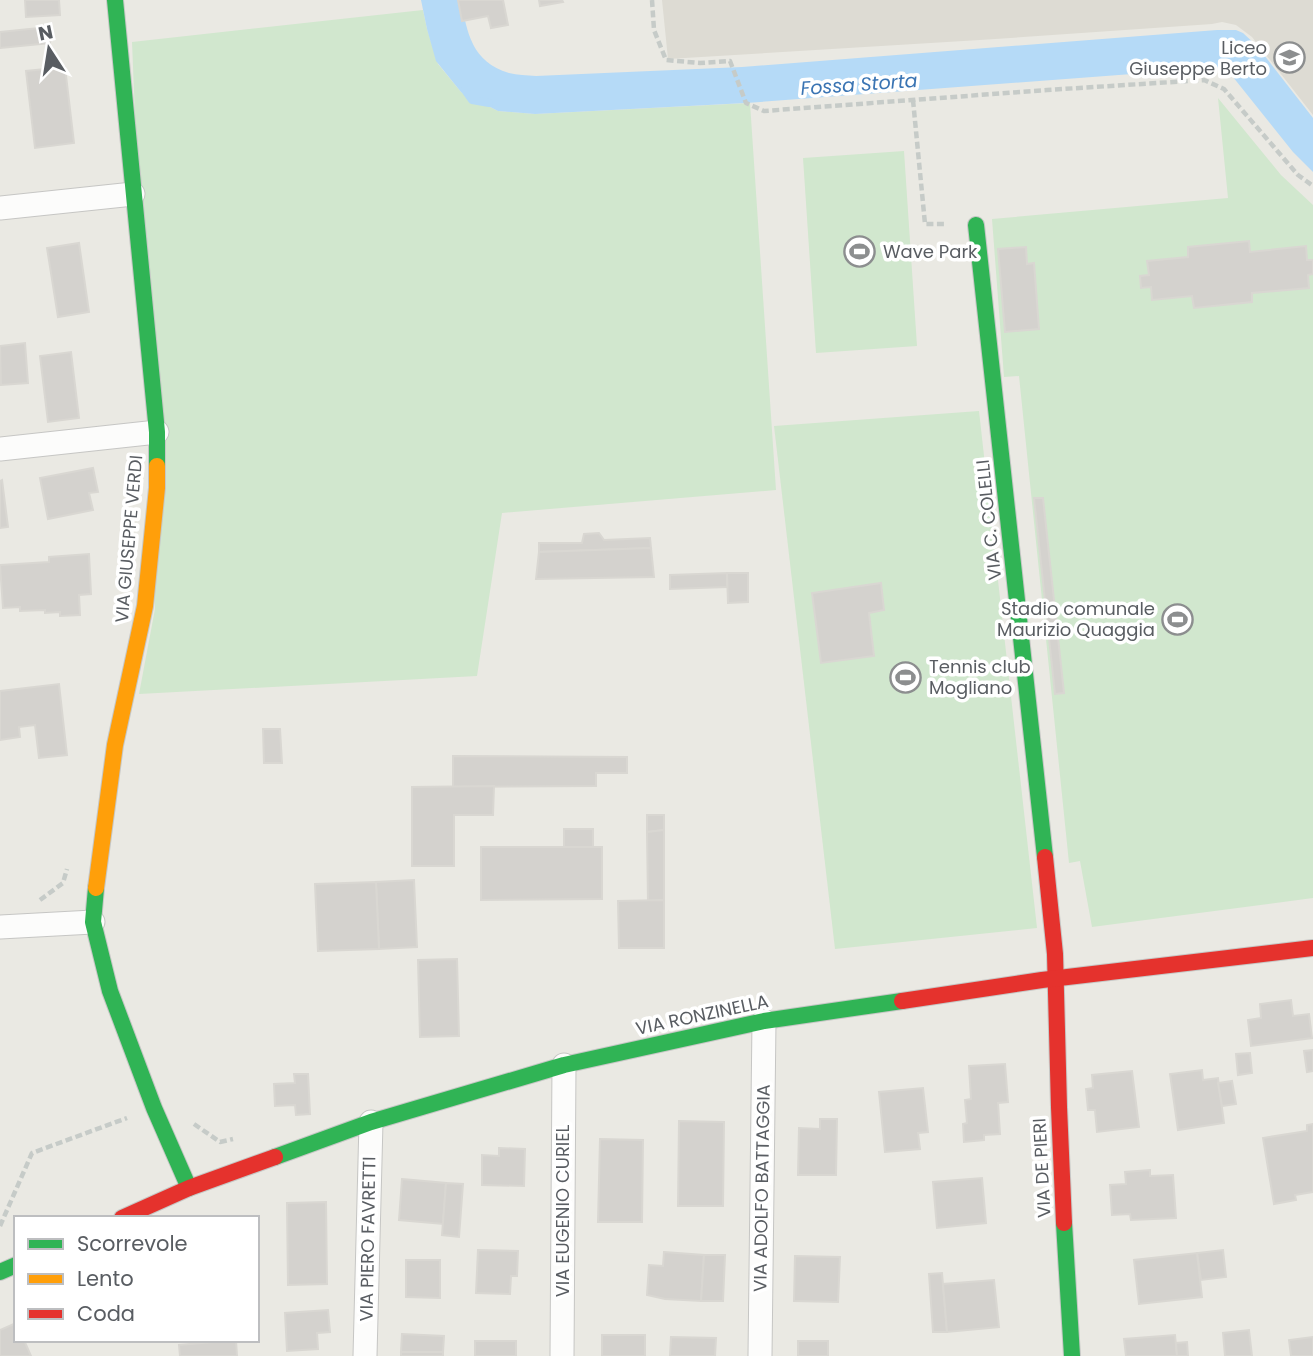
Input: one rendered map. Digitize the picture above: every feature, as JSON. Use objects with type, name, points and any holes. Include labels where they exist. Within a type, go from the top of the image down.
[{"type":"street","name":"VIA GIUSEPPE VERDI","points":[[115,0],[157,432],[157,488],[145,606],[116,745],[93,922],[110,991],[154,1108],[189,1188]]},
{"type":"street","points":[[0,208],[133,194]]},
{"type":"street","name":"VIA C. COLELLI","points":[[976,225],[1056,978]]},
{"type":"street","points":[[0,449],[157,432]]},
{"type":"street","points":[[0,927],[93,922]]},
{"type":"street","name":"VIA RONZINELLA","points":[[126,1216],[189,1188],[371,1122],[564,1065],[764,1021],[1056,978],[1313,948]]},
{"type":"street","name":"VIA DE PIERI","points":[[1056,978],[1059,1107],[1072,1356]]},
{"type":"street","name":"VIA ADOLFO BATTAGGIA","points":[[760,1356],[764,1021]]},
{"type":"street","name":"VIA EUGENIO CURIEL","points":[[562,1356],[564,1065]]},
{"type":"street","name":"VIA PIERO FAVRETTI","points":[[365,1356],[371,1122]]},
{"type":"path","points":[[652,0],[654,30],[666,60],[700,63],[730,61],[746,103],[764,111],[1204,80],[1224,89],[1298,175],[1313,186]]},
{"type":"path","points":[[914,100],[925,224],[976,225]]},
{"type":"path","points":[[35,925],[36,903],[63,883],[69,857]]},
{"type":"shaded area","name":"Liceo Giuseppe Berto","points":[[662,0],[1313,0],[1313,115],[1252,37],[1236,25],[1222,22],[668,59]]},
{"type":"green space","points":[[423,10],[438,64],[461,92],[498,111],[535,114],[750,103],[776,490],[502,513],[477,676],[139,694],[155,609],[132,42]]},
{"type":"green space","name":"Stadio comunale Maurizio Quaggia","points":[[1218,98],[1281,175],[1313,205],[1313,898],[1092,927],[1080,861],[1069,863],[1019,376],[1004,377],[992,219],[1228,198]]},
{"type":"green space","name":"Wave Park","points":[[904,151],[917,346],[816,353],[803,158]]},
{"type":"green space","name":"Tennis club Mogliano","points":[[979,411],[1037,928],[835,949],[774,426]]},
{"type":"water","points":[[421,0],[461,0],[469,35],[479,54],[487,62],[509,73],[536,76],[742,67],[1236,30],[1257,46],[1313,118],[1313,172],[1293,152],[1225,67],[746,103],[535,114],[498,111],[461,92],[436,61]]},
{"type":"building","points":[[25,0],[59,0],[60,15],[26,17]]},
{"type":"building","points":[[458,0],[503,0],[508,25],[491,28],[488,16],[462,21]]},
{"type":"building","points":[[539,0],[562,0],[563,2],[540,6]]},
{"type":"building","points":[[48,27],[50,43],[0,48],[0,32]]},
{"type":"building","points":[[65,67],[74,143],[35,148],[26,71]]},
{"type":"building","points":[[1249,241],[1250,252],[1306,246],[1307,260],[1313,260],[1313,274],[1308,275],[1309,288],[1252,293],[1252,302],[1194,308],[1192,296],[1152,300],[1151,287],[1141,288],[1140,276],[1149,275],[1147,261],[1188,257],[1188,247]]},
{"type":"building","points":[[79,243],[89,312],[58,317],[47,248]]},
{"type":"building","points":[[1026,247],[1027,264],[1034,263],[1039,329],[1005,332],[998,249]]},
{"type":"building","points":[[25,343],[28,383],[1,385],[0,346]]},
{"type":"building","points":[[71,352],[79,418],[48,422],[40,356]]},
{"type":"building","points":[[93,468],[98,492],[89,493],[93,510],[48,519],[40,478]]},
{"type":"building","points":[[2,480],[8,527],[0,528],[0,481]]},
{"type":"building","points":[[1034,498],[1043,498],[1064,693],[1055,694]]},
{"type":"building","points":[[599,533],[604,540],[650,538],[651,548],[539,552],[539,543],[582,543],[584,534]]},
{"type":"building","points":[[651,548],[654,577],[536,579],[539,552]]},
{"type":"building","points":[[89,554],[91,594],[79,595],[80,615],[60,616],[60,612],[20,611],[20,607],[3,608],[0,565],[49,562],[49,557]]},
{"type":"building","points":[[727,573],[727,587],[670,589],[670,575]]},
{"type":"building","points":[[727,573],[748,573],[748,602],[728,603]]},
{"type":"building","points":[[881,583],[884,610],[869,613],[874,656],[821,663],[812,593]]},
{"type":"building","points":[[59,684],[67,755],[39,758],[35,725],[19,727],[20,737],[0,740],[0,691]]},
{"type":"building","points":[[263,729],[280,729],[282,763],[264,763]]},
{"type":"building","points":[[453,756],[627,757],[627,773],[596,773],[596,786],[453,787]]},
{"type":"building","points":[[494,786],[493,815],[454,815],[454,866],[412,866],[412,787]]},
{"type":"building","points":[[647,815],[664,815],[664,830],[647,832]]},
{"type":"building","points":[[564,829],[593,829],[593,847],[564,847]]},
{"type":"building","points":[[664,830],[664,900],[648,901],[647,832]]},
{"type":"building","points":[[481,847],[602,847],[602,899],[481,900]]},
{"type":"building","points":[[414,880],[417,947],[379,949],[376,882]]},
{"type":"building","points":[[376,882],[379,949],[318,951],[315,884]]},
{"type":"building","points":[[664,900],[664,948],[619,948],[618,901]]},
{"type":"building","points":[[457,959],[459,1036],[420,1037],[418,960]]},
{"type":"building","points":[[1291,1000],[1293,1016],[1309,1014],[1312,1038],[1251,1046],[1248,1020],[1261,1018],[1260,1004]]},
{"type":"building","points":[[1313,1050],[1313,1071],[1307,1072],[1304,1051]]},
{"type":"building","points":[[1250,1053],[1252,1073],[1238,1075],[1236,1054]]},
{"type":"building","points":[[1005,1064],[1008,1102],[998,1103],[1000,1134],[984,1135],[984,1140],[964,1142],[963,1124],[967,1123],[965,1100],[971,1099],[969,1066]]},
{"type":"building","points":[[1202,1070],[1203,1080],[1218,1078],[1224,1123],[1178,1130],[1170,1074]]},
{"type":"building","points":[[1132,1071],[1139,1127],[1097,1132],[1095,1110],[1088,1110],[1086,1089],[1093,1088],[1092,1075]]},
{"type":"building","points":[[294,1074],[308,1074],[310,1114],[296,1115],[295,1105],[275,1106],[274,1084],[295,1083]]},
{"type":"building","points":[[1232,1081],[1236,1104],[1222,1106],[1218,1083]]},
{"type":"building","points":[[923,1088],[928,1132],[918,1133],[920,1149],[885,1152],[879,1092]]},
{"type":"building","points":[[820,1119],[837,1119],[836,1175],[798,1175],[799,1128],[820,1129]]},
{"type":"building","points":[[679,1121],[724,1122],[723,1206],[678,1206]]},
{"type":"building","points":[[1313,1124],[1313,1192],[1295,1195],[1296,1200],[1274,1204],[1263,1138],[1307,1131],[1307,1125]]},
{"type":"building","points":[[600,1139],[643,1140],[642,1222],[598,1222]]},
{"type":"building","points":[[499,1148],[525,1149],[524,1186],[482,1185],[482,1155],[499,1156]]},
{"type":"building","points":[[1150,1170],[1150,1176],[1173,1175],[1176,1218],[1131,1220],[1130,1214],[1112,1215],[1110,1185],[1126,1184],[1125,1172]]},
{"type":"building","points":[[982,1178],[986,1223],[937,1228],[933,1182]]},
{"type":"building","points":[[402,1179],[446,1183],[443,1224],[399,1220]]},
{"type":"building","points":[[446,1183],[463,1184],[459,1237],[442,1235]]},
{"type":"building","points":[[326,1202],[327,1284],[288,1285],[287,1203]]},
{"type":"building","points":[[478,1250],[518,1251],[517,1276],[511,1276],[510,1294],[476,1293]]},
{"type":"building","points":[[1223,1250],[1226,1277],[1201,1280],[1197,1253]]},
{"type":"building","points":[[664,1252],[704,1255],[701,1301],[647,1295],[649,1265],[663,1266]]},
{"type":"building","points":[[1197,1253],[1202,1297],[1139,1304],[1134,1260]]},
{"type":"building","points":[[704,1255],[725,1255],[723,1301],[701,1301]]},
{"type":"building","points":[[795,1256],[840,1257],[838,1302],[794,1301]]},
{"type":"building","points":[[406,1260],[440,1260],[440,1298],[406,1297]]},
{"type":"building","points":[[942,1273],[947,1332],[933,1332],[929,1274]]},
{"type":"building","points":[[994,1280],[999,1327],[947,1332],[943,1284]]},
{"type":"building","points":[[328,1310],[330,1332],[317,1333],[318,1349],[287,1351],[285,1313]]},
{"type":"building","points":[[14,1324],[14,1342],[25,1342],[31,1356],[0,1356],[0,1330]]},
{"type":"building","points":[[1249,1330],[1252,1356],[1225,1356],[1223,1333]]},
{"type":"building","points":[[402,1334],[444,1336],[443,1352],[401,1352]]},
{"type":"building","points":[[602,1335],[645,1335],[645,1356],[602,1356]]},
{"type":"building","points":[[1175,1335],[1177,1356],[1126,1356],[1124,1339]]},
{"type":"building","points":[[671,1337],[716,1338],[715,1356],[670,1356]]},
{"type":"building","points":[[1313,1337],[1313,1356],[1291,1356],[1289,1340]]},
{"type":"building","points":[[475,1341],[516,1341],[516,1356],[475,1356]]},
{"type":"building","points":[[798,1341],[828,1341],[828,1356],[798,1356]]},
{"type":"building","points":[[236,1342],[237,1356],[180,1356],[179,1345]]},
{"type":"building","points":[[1187,1342],[1188,1356],[1177,1356],[1176,1343]]},
{"type":"building","points":[[401,1352],[443,1352],[443,1356],[401,1356]]},
{"type":"waterway","name":"Fossa Storta","points":[[465,90],[472,100],[489,103]]},
{"type":"traffic: fast","points":[[115,0],[157,432],[157,466]]},
{"type":"traffic: fast","points":[[976,225],[1045,857]]},
{"type":"traffic: fast","points":[[96,888],[93,922],[110,991],[154,1108],[189,1188]]},
{"type":"traffic: fast","points":[[275,1157],[371,1122],[564,1065],[764,1021],[902,1001]]},
{"type":"traffic: fast","points":[[1064,1223],[1072,1356]]},
{"type":"traffic: fast","points":[[0,1272],[14,1266]]},
{"type":"traffic: slow","points":[[96,888],[115,745],[145,606],[157,466]]},
{"type":"traffic: jam","points":[[1045,857],[1055,954],[1064,1223]]},
{"type":"traffic: jam","points":[[902,1001],[1042,980],[1313,948]]},
{"type":"traffic: jam","points":[[126,1216],[189,1188],[275,1157]]},
{"type":"place","name":"Liceo Giuseppe Berto","points":[[1290,58]]},
{"type":"place","name":"Wave Park","points":[[860,252]]},
{"type":"place","name":"Stadio comunale Maurizio Quaggia","points":[[1178,619]]},
{"type":"place","name":"Tennis club Mogliano","points":[[906,677]]}]
